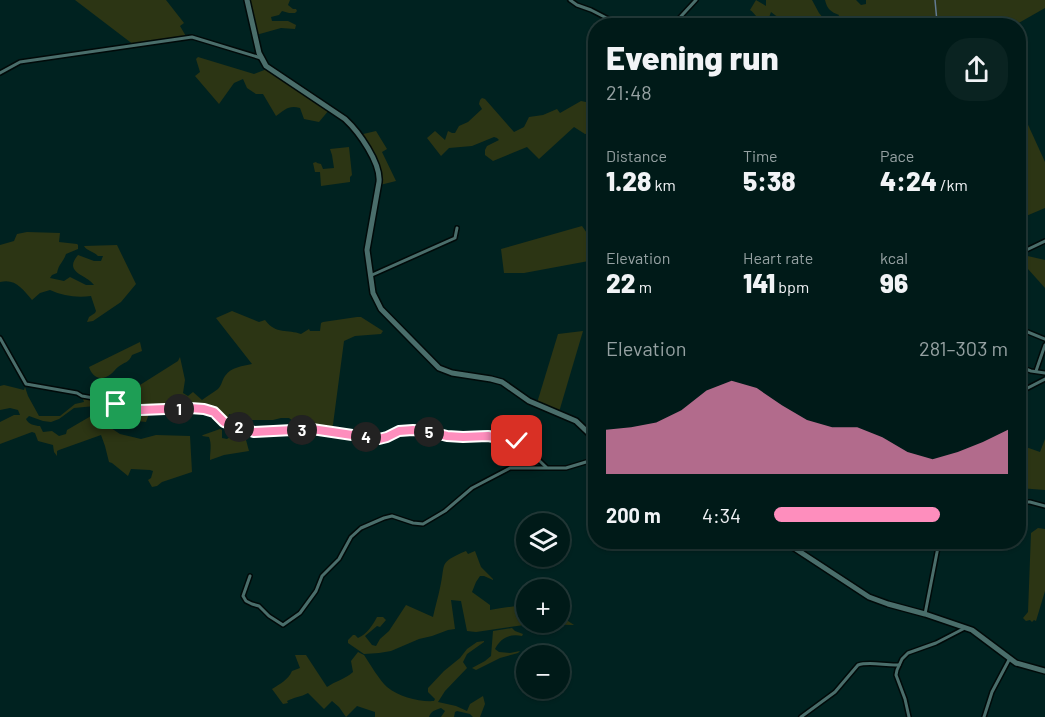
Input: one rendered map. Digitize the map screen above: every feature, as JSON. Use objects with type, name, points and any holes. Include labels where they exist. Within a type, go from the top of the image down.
[{"type":"main road","points":[[247,0],[261,58],[266,66],[345,119],[375,162],[380,176],[367,247],[373,295],[381,309],[439,368],[452,373],[491,378],[502,382],[529,401],[577,422],[588,432]]},
{"type":"main road","points":[[796,549],[870,597],[964,627],[978,634],[1020,665],[1045,671]]},
{"type":"street","points":[[570,0],[606,18]]},
{"type":"street","points":[[679,18],[696,0]]},
{"type":"street","points":[[0,73],[20,62],[192,38],[261,58]]},
{"type":"street","points":[[370,276],[455,238],[457,228]]},
{"type":"street","points":[[1026,250],[1045,241]]},
{"type":"street","points":[[1026,331],[1045,339]]},
{"type":"street","points":[[0,338],[26,384],[77,393],[132,409],[147,411],[204,409],[214,412],[224,422],[254,432],[312,429],[379,439],[399,431],[413,430],[463,437],[491,437],[520,442],[548,468]]},
{"type":"street","points":[[1036,371],[1045,345]]},
{"type":"street","points":[[1026,368],[1045,373]]},
{"type":"street","points":[[1026,389],[1045,380]]},
{"type":"street","points":[[250,576],[243,596],[246,601],[259,606],[283,626],[300,613],[324,575],[338,561],[351,537],[361,528],[392,516],[413,524],[423,524],[445,511],[472,488],[513,467],[566,468],[588,461]]},
{"type":"street","points":[[1026,502],[1045,506]]},
{"type":"street","points":[[925,614],[938,549]]},
{"type":"street","points":[[909,717],[897,678],[897,670],[903,657],[908,652],[936,643],[964,627]]},
{"type":"street","points":[[984,717],[992,692],[1010,658]]},
{"type":"street","points":[[801,717],[835,692],[861,663],[899,665]]},
{"type":"green space","points":[[75,0],[166,0],[184,23],[180,26],[187,38],[134,45]]},
{"type":"green space","points":[[247,0],[290,0],[288,5],[296,9],[295,13],[282,11],[279,15],[271,17],[272,21],[288,21],[296,25],[295,29],[281,28],[256,35]]},
{"type":"green space","points":[[756,0],[766,6],[766,0],[812,0],[823,18],[779,18],[771,12],[769,18],[758,18],[750,10]]},
{"type":"green space","points":[[825,0],[856,0],[861,5],[866,4],[866,0],[1045,0],[1045,8],[1026,19],[838,18],[839,15],[827,6]]},
{"type":"green space","points":[[198,57],[254,74],[267,69],[329,110],[319,122],[304,119],[300,108],[296,107],[287,109],[276,116],[263,94],[256,94],[247,88],[243,79],[234,83],[219,104],[195,76],[200,72],[196,59]]},
{"type":"green space","points":[[482,98],[514,132],[524,127],[529,117],[543,115],[557,109],[560,113],[581,101],[586,102],[588,100],[588,134],[574,127],[539,159],[527,147],[493,161],[485,155],[485,150],[487,146],[499,140],[494,137],[472,146],[449,148],[441,156],[427,138],[435,131],[445,140],[448,131],[455,133],[459,126],[468,122],[482,109],[479,104]]},
{"type":"green space","points":[[1026,120],[1045,162],[1045,208],[1026,216]]},
{"type":"green space","points":[[376,131],[387,149],[382,152],[396,181],[380,185],[381,177],[359,135]]},
{"type":"green space","points":[[349,147],[352,175],[350,182],[321,186],[320,172],[315,172],[313,163],[321,164],[323,169],[334,168],[330,149]]},
{"type":"green space","points":[[582,226],[588,234],[588,261],[524,273],[504,273],[501,249]]},
{"type":"green space","points":[[60,233],[59,242],[78,245],[78,249],[66,254],[57,273],[50,278],[64,281],[70,277],[86,285],[94,285],[74,270],[74,261],[78,255],[101,261],[103,256],[98,256],[84,246],[117,245],[136,284],[121,302],[93,321],[87,322],[96,311],[91,296],[70,296],[50,290],[40,293],[32,300],[22,288],[14,283],[0,282],[0,245],[14,241],[17,234]]},
{"type":"green space","points":[[1026,256],[1045,260],[1045,288],[1026,267]]},
{"type":"green space","points":[[232,311],[259,322],[265,320],[278,330],[301,334],[309,329],[320,331],[323,322],[357,317],[361,317],[383,331],[381,334],[355,336],[344,341],[332,432],[307,429],[303,423],[294,422],[289,418],[251,420],[229,414],[226,424],[212,413],[202,410],[150,411],[146,422],[128,420],[100,406],[95,406],[74,408],[51,422],[29,416],[26,419],[40,426],[43,432],[52,431],[59,436],[66,434],[67,430],[91,416],[99,418],[120,434],[141,439],[156,435],[190,436],[192,472],[152,487],[148,480],[153,471],[131,469],[128,476],[109,462],[101,435],[59,450],[57,456],[53,445],[38,441],[35,433],[32,432],[0,444],[0,422],[14,415],[20,415],[18,410],[10,408],[0,410],[0,386],[4,385],[24,390],[25,387],[39,416],[60,416],[75,404],[84,402],[82,396],[113,402],[178,361],[180,357],[185,380],[183,393],[188,396],[193,392],[202,400],[218,389],[230,371],[252,364],[216,318]]},
{"type":"green space","points":[[583,331],[559,412],[537,403],[558,334]]},
{"type":"green space","points":[[140,342],[142,351],[132,355],[128,361],[104,378],[95,376],[90,370],[89,367]]},
{"type":"green space","points":[[235,426],[243,429],[249,451],[210,460],[209,437],[202,436],[220,429],[222,438],[227,439]]},
{"type":"green space","points":[[1045,439],[1045,490],[1026,489],[1026,447],[1040,452]]},
{"type":"green space","points":[[1038,528],[1045,529],[1045,591],[1036,621],[1032,622],[1023,618],[1028,612],[1031,533]]},
{"type":"green space","points":[[466,551],[468,554],[475,551],[481,567],[493,580],[480,576],[472,592],[490,605],[490,610],[516,606],[516,626],[476,632],[467,631],[461,601],[451,600],[455,629],[379,653],[364,654],[348,643],[353,635],[358,638],[364,634],[377,617],[383,617],[386,620],[380,627],[377,626],[365,636],[372,645],[376,646],[406,605],[433,617],[443,568],[451,558]]},
{"type":"green space","points":[[512,628],[516,633],[523,634],[506,637],[495,649],[499,652],[516,654],[500,658],[476,670],[472,668],[491,656],[493,631]]},
{"type":"green space","points":[[484,641],[467,654],[463,662],[467,668],[445,691],[438,702],[467,711],[470,704],[483,696],[485,704],[480,717],[457,711],[454,717],[441,717],[445,711],[441,708],[432,712],[429,717],[375,717],[375,712],[357,706],[346,717],[332,701],[324,709],[308,693],[283,704],[272,689],[286,679],[292,671],[300,668],[295,655],[306,655],[327,687],[353,672],[351,661],[358,652],[364,655],[381,681],[392,691],[409,698],[434,701],[428,688],[467,649],[477,642]]},
{"type":"waterway","points":[[935,0],[937,18]]},
{"type":"route","points":[[116,404],[132,409],[156,411],[204,409],[214,412],[224,422],[254,432],[312,429],[379,439],[399,431],[413,430],[447,436],[488,436],[517,441]]}]
